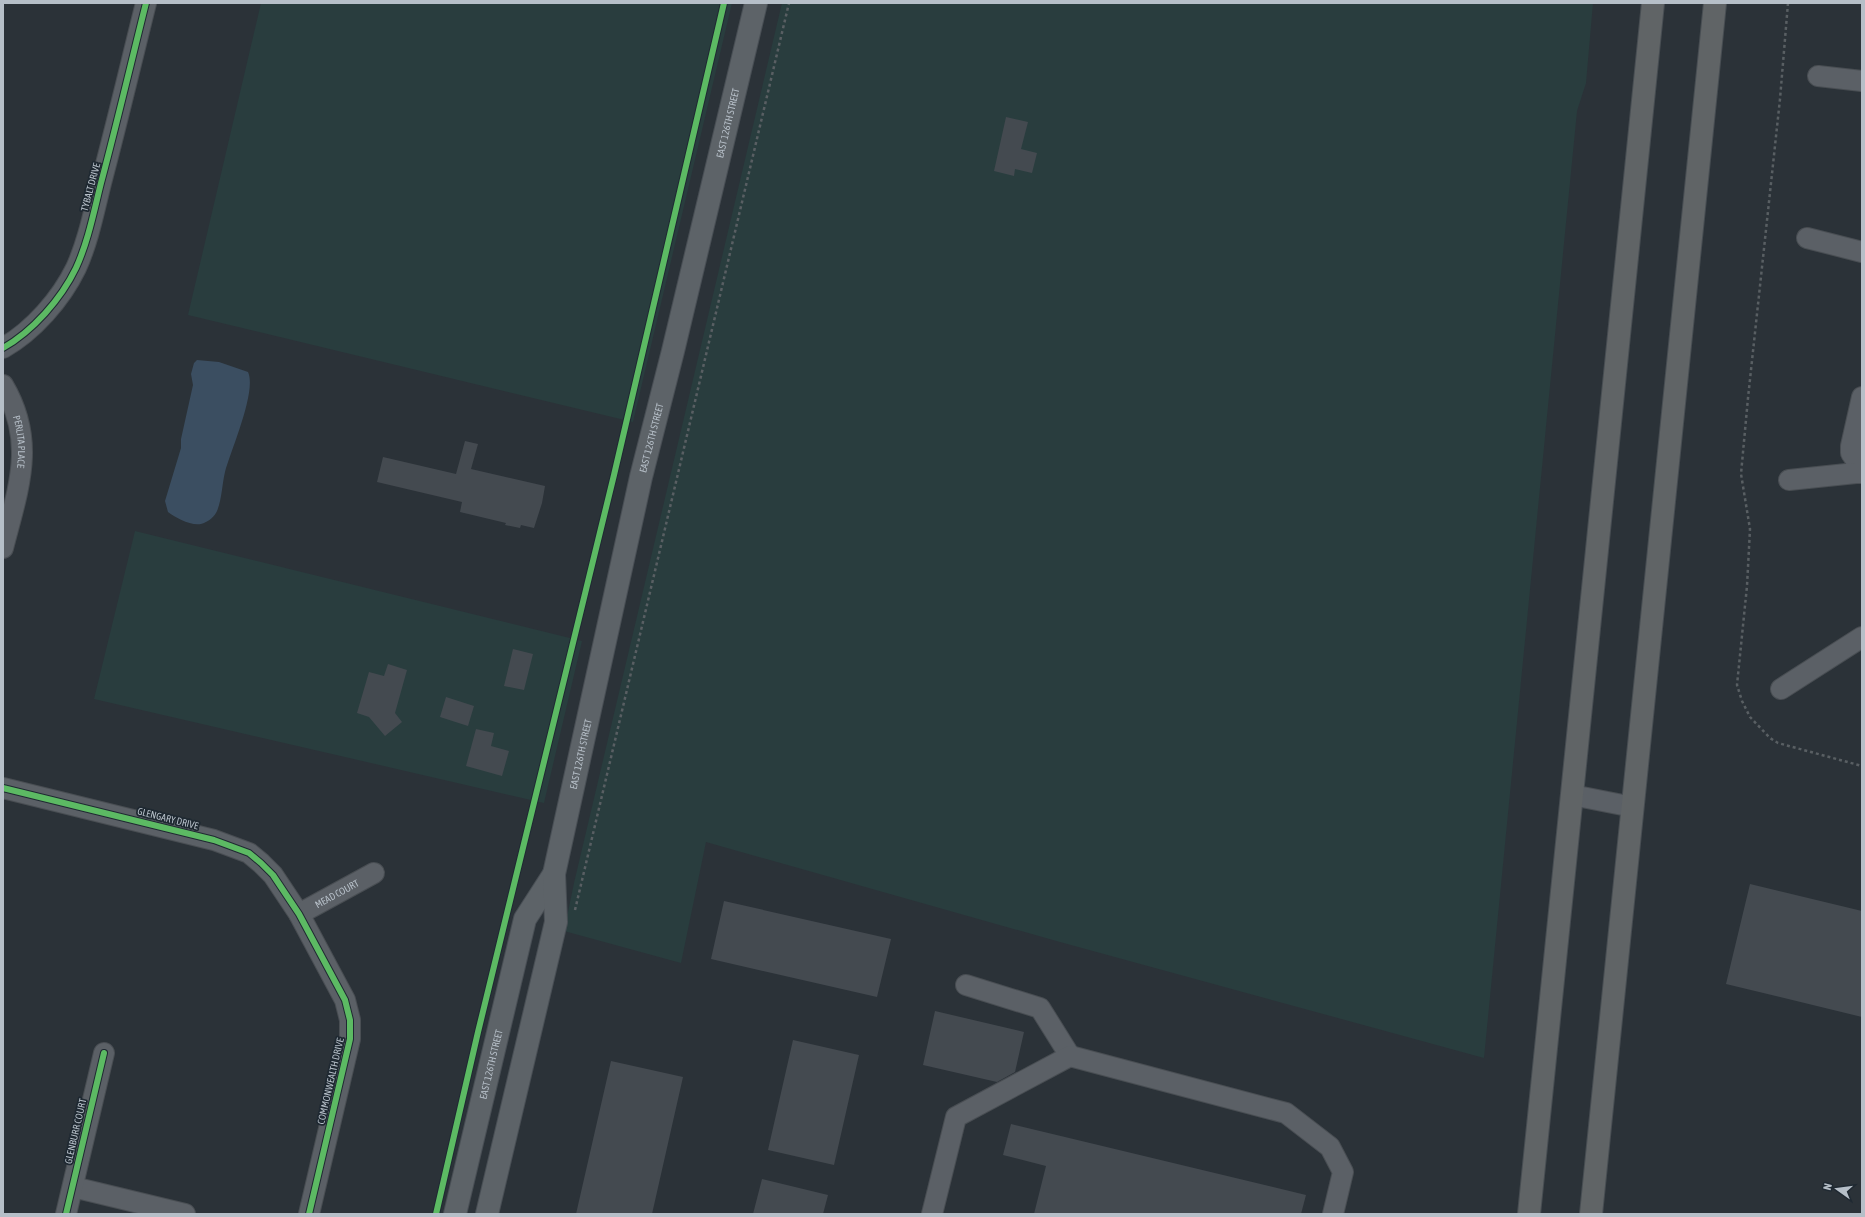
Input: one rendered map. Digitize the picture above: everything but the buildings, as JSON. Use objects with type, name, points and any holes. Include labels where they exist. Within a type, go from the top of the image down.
[{"type":"highway","points":[[1529,1214],[1653,3]]},
{"type":"highway","points":[[1591,1214],[1716,3]]},
{"type":"main road","name":"EAST 126TH STREET","points":[[487,1214],[556,922],[554,874],[641,477],[673,351],[756,3]]},
{"type":"main road","name":"EAST 126TH STREET","points":[[455,1214],[525,919],[554,874]]},
{"type":"street","name":"TYBALT DRIVE","points":[[3,348],[34,325],[60,294],[76,268],[103,178],[146,3]]},
{"type":"street","points":[[1818,76],[1862,81]]},
{"type":"street","points":[[1807,238],[1862,252]]},
{"type":"street","name":"PERLITA PLACE","points":[[3,385],[19,424],[23,456],[18,489],[3,548]]},
{"type":"street","points":[[1862,397],[1851,446],[1851,453],[1862,469]]},
{"type":"street","points":[[1789,480],[1862,473]]},
{"type":"street","points":[[1781,689],[1862,637]]},
{"type":"street","name":"GLENGARY DRIVE","points":[[3,788],[233,846],[249,853],[273,875],[299,914]]},
{"type":"street","points":[[1572,795],[1633,807]]},
{"type":"street","name":"MEAD COURT","points":[[299,914],[374,873]]},
{"type":"street","name":"COMMONWEALTH DRIVE","points":[[299,914],[345,1000],[350,1020],[350,1039],[309,1214]]},
{"type":"street","points":[[966,985],[1040,1008],[1070,1056]]},
{"type":"street","name":"GLENBURR COURT","points":[[66,1214],[104,1054]]},
{"type":"street","points":[[932,1214],[956,1117],[1070,1056],[1286,1112],[1330,1147],[1343,1172],[1333,1214]]},
{"type":"street","points":[[73,1187],[185,1214]]},
{"type":"path","points":[[575,912],[789,3]]},
{"type":"path","points":[[1788,3],[1780,99],[1741,474],[1750,530],[1747,586],[1738,685],[1742,701],[1750,716],[1770,738],[1778,743],[1862,766]]},
{"type":"green space","points":[[261,3],[732,3],[633,422],[188,315]]},
{"type":"green space","points":[[782,3],[1593,3],[1586,83],[1577,111],[1484,1058],[1060,942],[706,842],[681,963],[564,931],[574,883]]},
{"type":"green space","points":[[135,531],[582,641],[544,803],[94,699]]},
{"type":"water","points":[[197,360],[219,362],[248,372],[250,381],[246,406],[225,472],[217,511],[208,521],[200,524],[190,523],[168,512],[165,501],[181,448],[181,439],[193,385],[191,374],[194,363]]},
{"type":"cycle path","points":[[3,348],[25,333],[45,313],[70,280],[76,268],[84,248],[90,226],[146,3]]},
{"type":"cycle path","points":[[436,1214],[478,1032],[614,475],[724,3]]},
{"type":"cycle path","points":[[3,788],[214,840],[249,853],[273,875],[299,914],[345,1000],[350,1020],[350,1039],[309,1214]]},
{"type":"cycle path","points":[[66,1214],[104,1053]]}]
